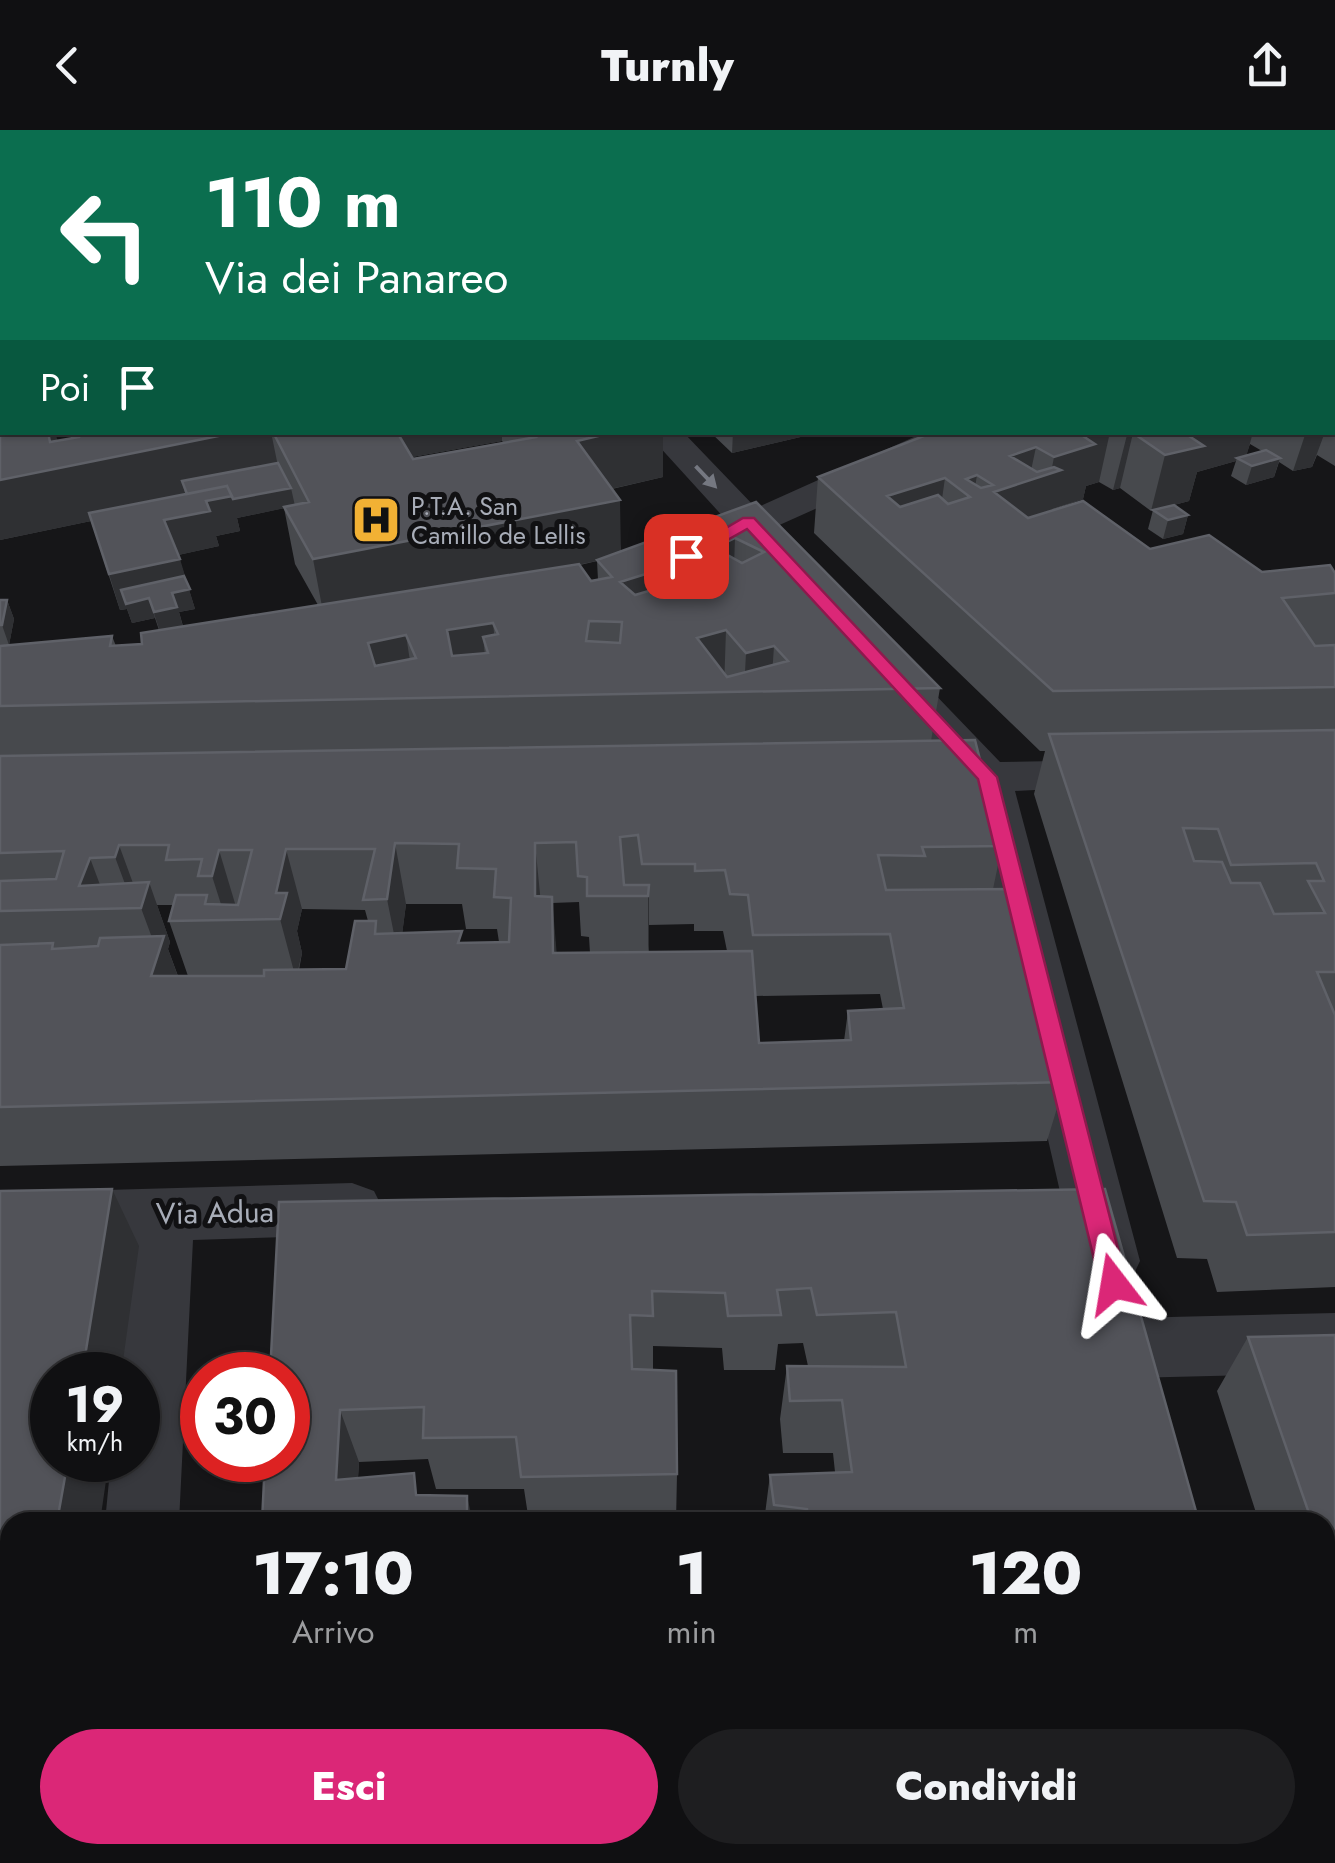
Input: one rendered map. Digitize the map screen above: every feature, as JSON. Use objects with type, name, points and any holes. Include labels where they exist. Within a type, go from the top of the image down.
[{"type":"street","points":[[666,435],[988,777],[1063,1189],[1137,1374],[1335,1342]]},
{"type":"street","points":[[686,556],[749,521],[919,439],[953,435]]},
{"type":"street","points":[[869,779],[1161,775]]},
{"type":"street","name":"Via Adua","points":[[0,1219],[399,1208]]},
{"type":"street","points":[[143,1512],[163,1214]]},
{"type":"building","points":[[0,435],[49,435],[50,442],[79,435],[223,435],[0,480]]},
{"type":"building","points":[[275,435],[399,435],[413,459],[535,435],[602,435],[577,441],[620,500],[313,559],[284,507],[309,502]]},
{"type":"building","points":[[926,435],[1086,435],[1095,444],[1054,457],[1036,447],[1010,456],[1037,472],[1054,467],[1061,470],[994,492],[1028,518],[1083,501],[1150,549],[1209,535],[1262,572],[1330,565],[1335,573],[1335,593],[1282,598],[1315,646],[1335,645],[1335,687],[1053,691],[818,477]],"holes":[[[977,475],[993,485],[981,488],[966,479]],[[945,478],[970,497],[948,504],[938,495],[900,507],[887,496]]]},
{"type":"building","points":[[1136,435],[1188,435],[1204,446],[1165,455]]},
{"type":"building","points":[[1266,450],[1280,458],[1252,466],[1237,458]]},
{"type":"building","points":[[278,463],[291,488],[233,499],[227,486],[187,494],[182,481]]},
{"type":"building","points":[[227,486],[232,496],[206,501],[210,511],[164,520],[180,559],[109,574],[89,513]]},
{"type":"building","points":[[756,502],[940,688],[0,706],[0,646],[112,636],[110,646],[142,644],[141,633],[579,564],[591,581],[612,577],[597,560]],"holes":[[[735,538],[764,552],[742,563],[715,548]],[[649,573],[658,580],[670,577],[676,583],[635,595],[620,582]],[[589,621],[622,622],[620,643],[586,641]],[[493,623],[498,634],[483,637],[488,653],[452,656],[447,630]],[[726,630],[746,653],[774,646],[788,661],[727,677],[697,638]],[[406,635],[416,658],[375,666],[368,643]]]},
{"type":"building","points":[[1174,505],[1188,515],[1168,520],[1153,510]]},
{"type":"building","points":[[184,576],[190,589],[172,593],[177,607],[154,612],[149,598],[126,604],[121,590]]},
{"type":"building","points":[[0,600],[7,600],[2,625],[0,625]]},
{"type":"building","points":[[1335,730],[1335,972],[1317,972],[1335,1015],[1335,1232],[1247,1235],[1236,1202],[1204,1201],[1049,734]],"holes":[[[1183,828],[1218,829],[1231,865],[1316,863],[1324,881],[1308,881],[1325,913],[1274,914],[1260,883],[1231,883],[1222,862],[1194,861]]]},
{"type":"building","points":[[975,740],[1002,846],[922,847],[925,856],[878,855],[886,890],[1013,889],[1065,1082],[0,1107],[0,945],[53,943],[52,949],[98,946],[100,938],[164,936],[151,976],[264,976],[264,970],[346,969],[355,921],[376,921],[375,934],[462,931],[458,943],[509,942],[511,898],[494,897],[496,869],[457,868],[459,844],[395,843],[387,899],[363,900],[375,849],[286,849],[276,893],[287,893],[280,919],[169,921],[176,895],[207,895],[205,904],[238,905],[252,850],[219,850],[212,876],[198,876],[202,859],[166,860],[169,845],[119,845],[115,857],[90,858],[79,886],[149,882],[141,908],[0,911],[0,881],[56,879],[64,851],[0,853],[0,756]],"holes":[[[638,835],[642,864],[695,864],[695,871],[725,870],[730,894],[748,895],[753,935],[890,934],[904,1008],[848,1011],[851,1040],[759,1043],[752,951],[553,953],[552,897],[535,896],[535,843],[576,842],[578,876],[587,877],[587,896],[648,896],[649,885],[624,885],[620,837]]]},
{"type":"building","points":[[112,1189],[86,1352],[30,1352],[30,1482],[64,1482],[59,1512],[0,1512],[0,1191]]},
{"type":"building","points":[[1105,1189],[1196,1512],[807,1512],[774,1505],[770,1475],[852,1472],[842,1400],[790,1401],[787,1366],[906,1367],[896,1312],[817,1315],[811,1288],[777,1290],[781,1315],[728,1316],[725,1293],[652,1291],[653,1316],[630,1315],[632,1369],[676,1371],[677,1474],[521,1477],[516,1437],[423,1438],[424,1407],[340,1410],[336,1480],[414,1473],[416,1495],[467,1496],[467,1512],[262,1512],[264,1482],[310,1482],[310,1352],[271,1352],[279,1202]]},
{"type":"building","points":[[1335,1335],[1335,1512],[1309,1512],[1248,1337]]},
{"type":"place","name":"P.T.A. San Camillo de Lellis","points":[[376,520]]},
{"type":"route","points":[[686,556],[749,521],[988,777],[1114,1284]]}]
